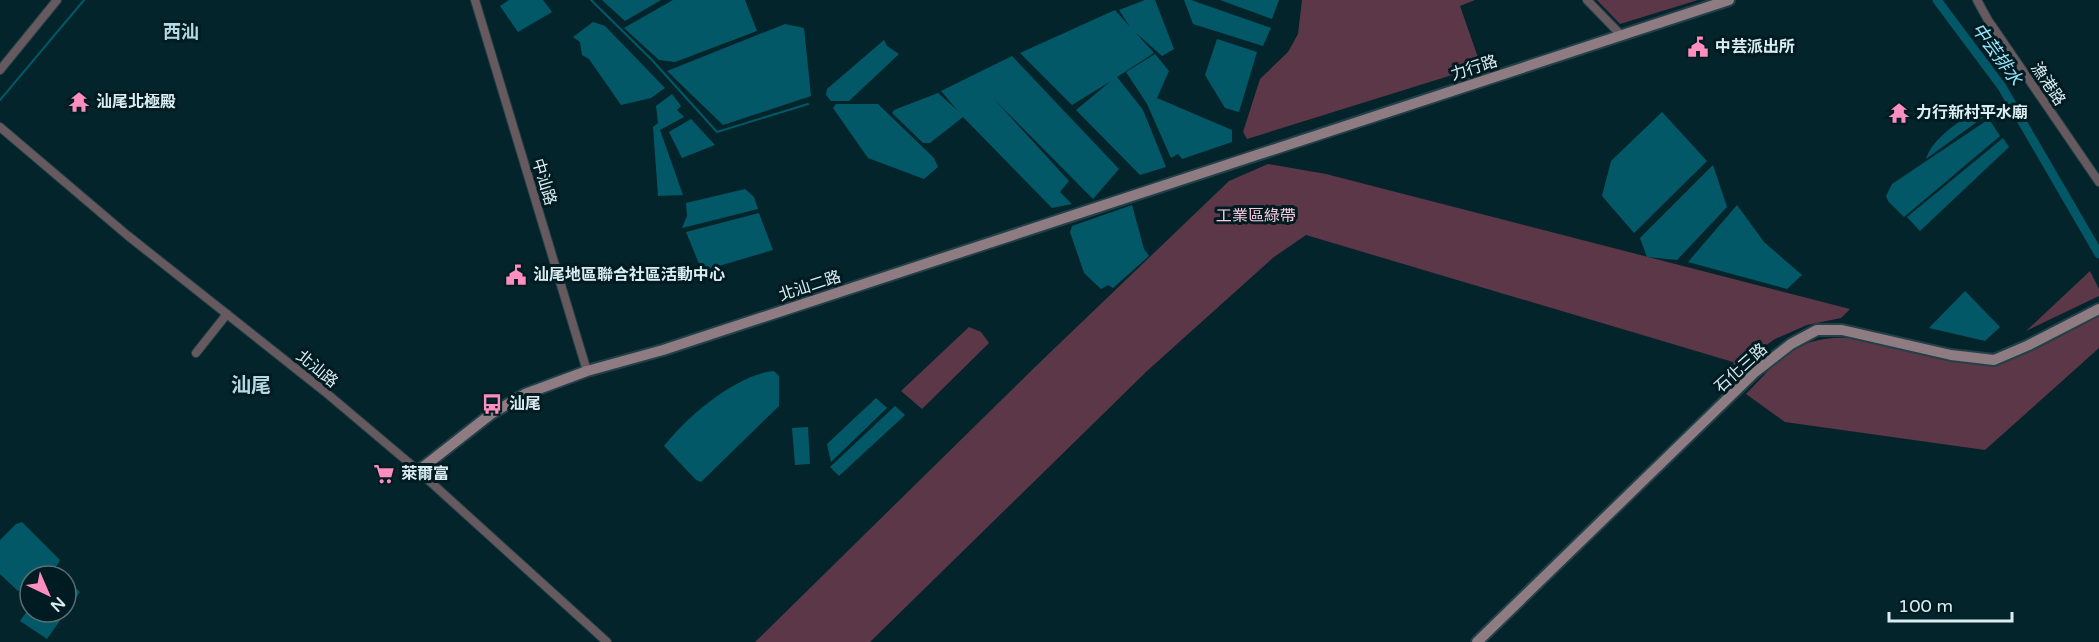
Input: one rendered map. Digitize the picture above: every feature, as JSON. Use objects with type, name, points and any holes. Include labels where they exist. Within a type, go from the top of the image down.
[{"type":"street","points":[[0,70],[57,0]]},
{"type":"street","name":"中汕路","points":[[475,0],[587,371]]},
{"type":"street","points":[[1587,0],[1621,35]]},
{"type":"street","name":"力行路","points":[[1229,164],[1729,0]]},
{"type":"street","name":"漁港路","points":[[1977,0],[1988,20],[2099,182]]},
{"type":"street","name":"北汕路","points":[[0,127],[127,235],[324,391],[418,471],[608,642]]},
{"type":"street","name":"北汕二路","points":[[418,471],[507,403],[525,394],[587,371],[663,350],[1229,164]]},
{"type":"street","name":"石化三路","points":[[1477,642],[1755,372],[1800,339],[1817,330],[1842,330],[1951,355],[1994,360],[2099,309]]},
{"type":"street","points":[[196,352],[227,314]]},
{"type":"green space","points":[[1302,0],[1475,0],[1460,6],[1481,66],[1247,139],[1243,132],[1260,79],[1288,52],[1298,34]]},
{"type":"green space","points":[[1597,0],[1698,0],[1620,24]]},
{"type":"green space","name":"工業區綠帶","points":[[1268,164],[1326,174],[1850,309],[1841,318],[1807,325],[1775,339],[1737,372],[1733,362],[1306,235],[1274,257],[1147,371],[870,642],[755,642],[1034,368],[1229,181]]},
{"type":"green space","points":[[2090,271],[2099,289],[2099,296],[2026,331]]},
{"type":"green space","points":[[2099,316],[2099,348],[1985,450],[1785,422],[1746,394],[1778,361],[1814,341],[1851,338],[1956,362],[1985,363],[2000,361],[2030,351]]},
{"type":"green space","points":[[969,327],[981,332],[989,343],[922,409],[901,391]]},
{"type":"water","points":[[509,0],[543,0],[552,12],[518,32],[500,6]]},
{"type":"water","points":[[602,0],[661,0],[625,21]]},
{"type":"water","points":[[673,0],[745,0],[757,31],[675,62],[659,60],[624,28]]},
{"type":"water","points":[[1145,0],[1155,0],[1174,49],[1162,56],[1135,32],[1154,53],[1117,77],[1143,110],[1166,167],[1140,175],[1076,110],[1111,81],[1072,105],[1020,53],[1115,10],[1130,27],[1119,10]]},
{"type":"water","points":[[1184,0],[1191,0],[1271,28],[1263,46],[1193,24]]},
{"type":"water","points":[[1220,0],[1279,0],[1272,19]]},
{"type":"water","points":[[593,22],[605,26],[665,88],[651,98],[621,105],[589,59],[582,55],[580,42],[573,37]]},
{"type":"water","points":[[785,24],[804,28],[811,96],[723,125],[667,71]]},
{"type":"water","points":[[1217,39],[1257,52],[1239,112],[1225,108],[1205,75]]},
{"type":"water","points":[[884,40],[887,46],[899,54],[849,101],[831,101],[826,95],[827,89]]},
{"type":"water","points":[[1155,54],[1169,71],[1157,98],[1232,130],[1232,142],[1182,159],[1178,154],[1171,158],[1147,104],[1126,72]]},
{"type":"water","points":[[1012,56],[1119,169],[1093,199],[994,99],[1069,181],[1060,192],[1072,204],[1052,208],[963,117],[930,143],[923,143],[892,113],[894,110],[938,93],[958,111],[941,91]]},
{"type":"water","points":[[672,94],[681,106],[677,110],[684,117],[660,130],[683,195],[658,196],[653,127],[658,123],[656,106]]},
{"type":"water","points":[[836,104],[878,104],[934,158],[938,167],[924,179],[868,158],[833,108]]},
{"type":"water","points":[[1978,108],[1985,116],[1926,159],[1941,137]]},
{"type":"water","points":[[1662,112],[1707,161],[1634,233],[1602,196],[1611,161]]},
{"type":"water","points":[[691,119],[715,145],[682,158],[669,132]]},
{"type":"water","points":[[1989,119],[2000,136],[1904,217],[1888,201],[1886,196],[1892,184]]},
{"type":"water","points":[[2003,138],[2009,147],[1920,231],[1907,217]]},
{"type":"water","points":[[1713,165],[1727,207],[1677,260],[1647,257],[1640,238]]},
{"type":"water","points":[[745,189],[754,197],[758,209],[682,228],[687,216],[686,203]]},
{"type":"water","points":[[1132,205],[1144,249],[1149,256],[1113,288],[1108,285],[1101,289],[1084,273],[1070,232],[1072,226]]},
{"type":"water","points":[[1737,205],[1764,242],[1802,275],[1787,289],[1688,262]]},
{"type":"water","points":[[759,213],[773,250],[702,271],[686,232]]},
{"type":"water","points":[[1965,291],[2000,327],[1985,341],[1929,328]]},
{"type":"water","points":[[774,371],[779,376],[779,406],[701,482],[696,480],[664,446],[685,422],[729,388],[744,380]]},
{"type":"water","points":[[876,398],[887,408],[831,462],[827,444]]},
{"type":"water","points":[[895,406],[905,415],[839,476],[830,467]]},
{"type":"water","points":[[808,427],[810,464],[795,465],[792,428]]},
{"type":"water","points":[[22,522],[60,560],[58,564],[18,564],[18,591],[0,574],[0,540],[16,524]]},
{"type":"water","points":[[24,624],[58,624],[47,639]]},
{"type":"waterway","points":[[0,100],[84,0]]},
{"type":"waterway","points":[[591,0],[652,60],[717,132],[808,104]]},
{"type":"waterway","name":"中芸排水","points":[[1937,0],[2002,87],[2099,254]]},
{"type":"place","name":"中芸派出所","points":[[1698,47]]},
{"type":"place","name":"汕尾北極殿","points":[[79,102]]},
{"type":"place","name":"力行新村平水廟","points":[[1899,113]]},
{"type":"place","name":"汕尾地區聯合社區活動中心","points":[[516,275]]},
{"type":"place","name":"汕尾","points":[[492,404]]},
{"type":"place","name":"萊爾富","points":[[384,474]]},
{"type":"district","name":"西汕","points":[[181,32]]},
{"type":"district","name":"汕尾","points":[[251,386]]}]
